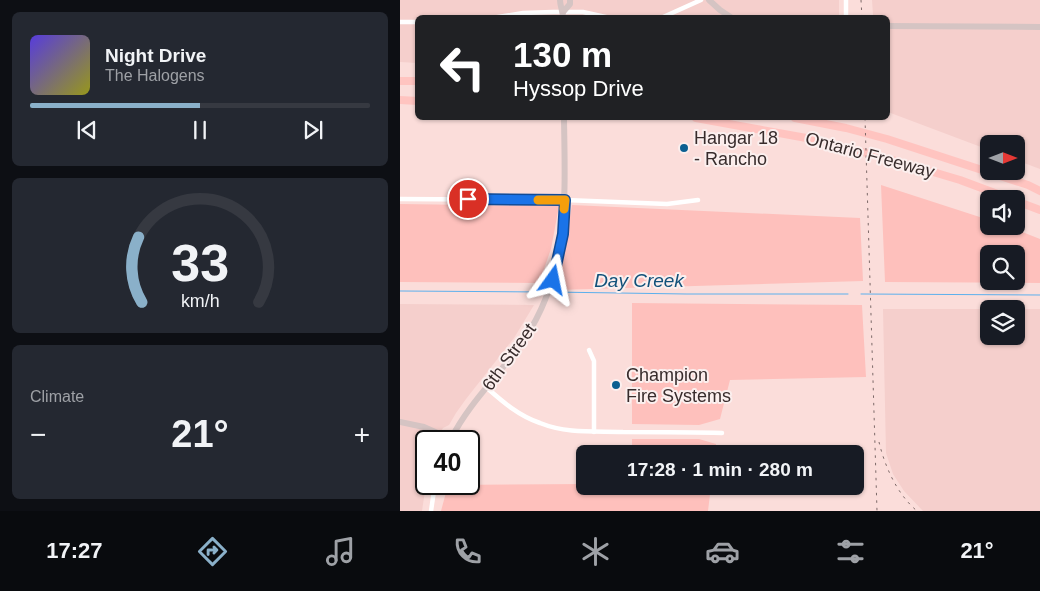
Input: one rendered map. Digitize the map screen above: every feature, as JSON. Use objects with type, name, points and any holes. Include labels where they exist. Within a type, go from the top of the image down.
[{"type":"highway","points":[[400,81],[415,81]]},
{"type":"highway","points":[[400,100],[415,101]]},
{"type":"highway","name":"Ontario Freeway","points":[[710,120],[812,139],[886,158],[987,190]]},
{"type":"highway","name":"Ontario Freeway","points":[[805,120],[846,128],[887,140],[1040,190]]},
{"type":"highway","points":[[1025,204],[1040,210]]},
{"type":"street","points":[[560,0],[563,15]]},
{"type":"street","points":[[563,15],[570,4],[570,0]]},
{"type":"street","points":[[668,15],[701,0]]},
{"type":"street","points":[[709,0],[728,15]]},
{"type":"street","points":[[846,0],[846,15]]},
{"type":"street","points":[[511,15],[523,13],[563,15],[589,13],[597,15]]},
{"type":"street","points":[[400,22],[415,22]]},
{"type":"street","points":[[890,26],[1040,27]]},
{"type":"street","name":"6th Street","points":[[456,430],[465,415],[526,337],[544,304],[553,280],[563,234],[565,200],[564,120]]},
{"type":"street","points":[[400,198],[565,200],[667,204],[698,200]]},
{"type":"street","points":[[590,350],[594,361],[594,432]]},
{"type":"street","points":[[487,388],[516,411],[541,424],[567,430],[722,433]]},
{"type":"street","points":[[400,422],[430,430]]},
{"type":"street","points":[[431,511],[434,495]]},
{"type":"shaded area","points":[[400,0],[839,0],[839,15],[415,15],[415,63],[400,62]]},
{"type":"shaded area","points":[[872,0],[1040,0],[1040,169],[1025,163],[1025,135],[980,135],[980,147],[890,113],[890,15],[873,15]]},
{"type":"shaded area","points":[[881,185],[980,217],[980,235],[1025,235],[1025,233],[1040,239],[1040,283],[1025,283],[1025,245],[980,245],[980,283],[885,282]]},
{"type":"shaded area","points":[[400,204],[559,206],[551,249],[539,283],[400,282]]},
{"type":"shaded area","points":[[572,205],[860,218],[863,281],[557,290]]},
{"type":"shaded area","points":[[632,303],[862,305],[866,377],[730,380],[720,419],[699,425],[632,424]]},
{"type":"shaded area","points":[[400,304],[534,305],[514,338],[466,399],[449,425],[442,430],[415,430],[415,495],[424,495],[422,511],[400,511]]},
{"type":"shaded area","points":[[883,309],[980,309],[980,345],[1025,345],[1025,309],[1040,309],[1040,511],[923,511],[904,491],[893,474],[886,453]]},
{"type":"shaded area","points":[[632,439],[699,439],[716,444],[716,445],[632,445]]},
{"type":"shaded area","points":[[576,484],[576,495],[710,495],[708,511],[441,511],[445,495],[480,495],[480,485]]},
{"type":"waterway","name":"Day Creek","points":[[400,291],[545,292]]},
{"type":"waterway","name":"Day Creek","points":[[551,292],[848,294]]},
{"type":"waterway","name":"Day Creek","points":[[861,294],[1040,295]]},
{"type":"railway","points":[[861,0],[862,15]]},
{"type":"railway","points":[[865,120],[877,511]]},
{"type":"railway","points":[[879,442],[893,480],[903,497],[917,511]]},
{"type":"slow traffic","points":[[538,200],[565,200],[564,209]]},
{"type":"place","name":"Hangar 18 - Rancho","points":[[684,148]]},
{"type":"place","name":"Champion Fire Systems","points":[[616,385]]},
{"type":"route","points":[[468,199],[565,200],[563,234],[553,280]]}]
